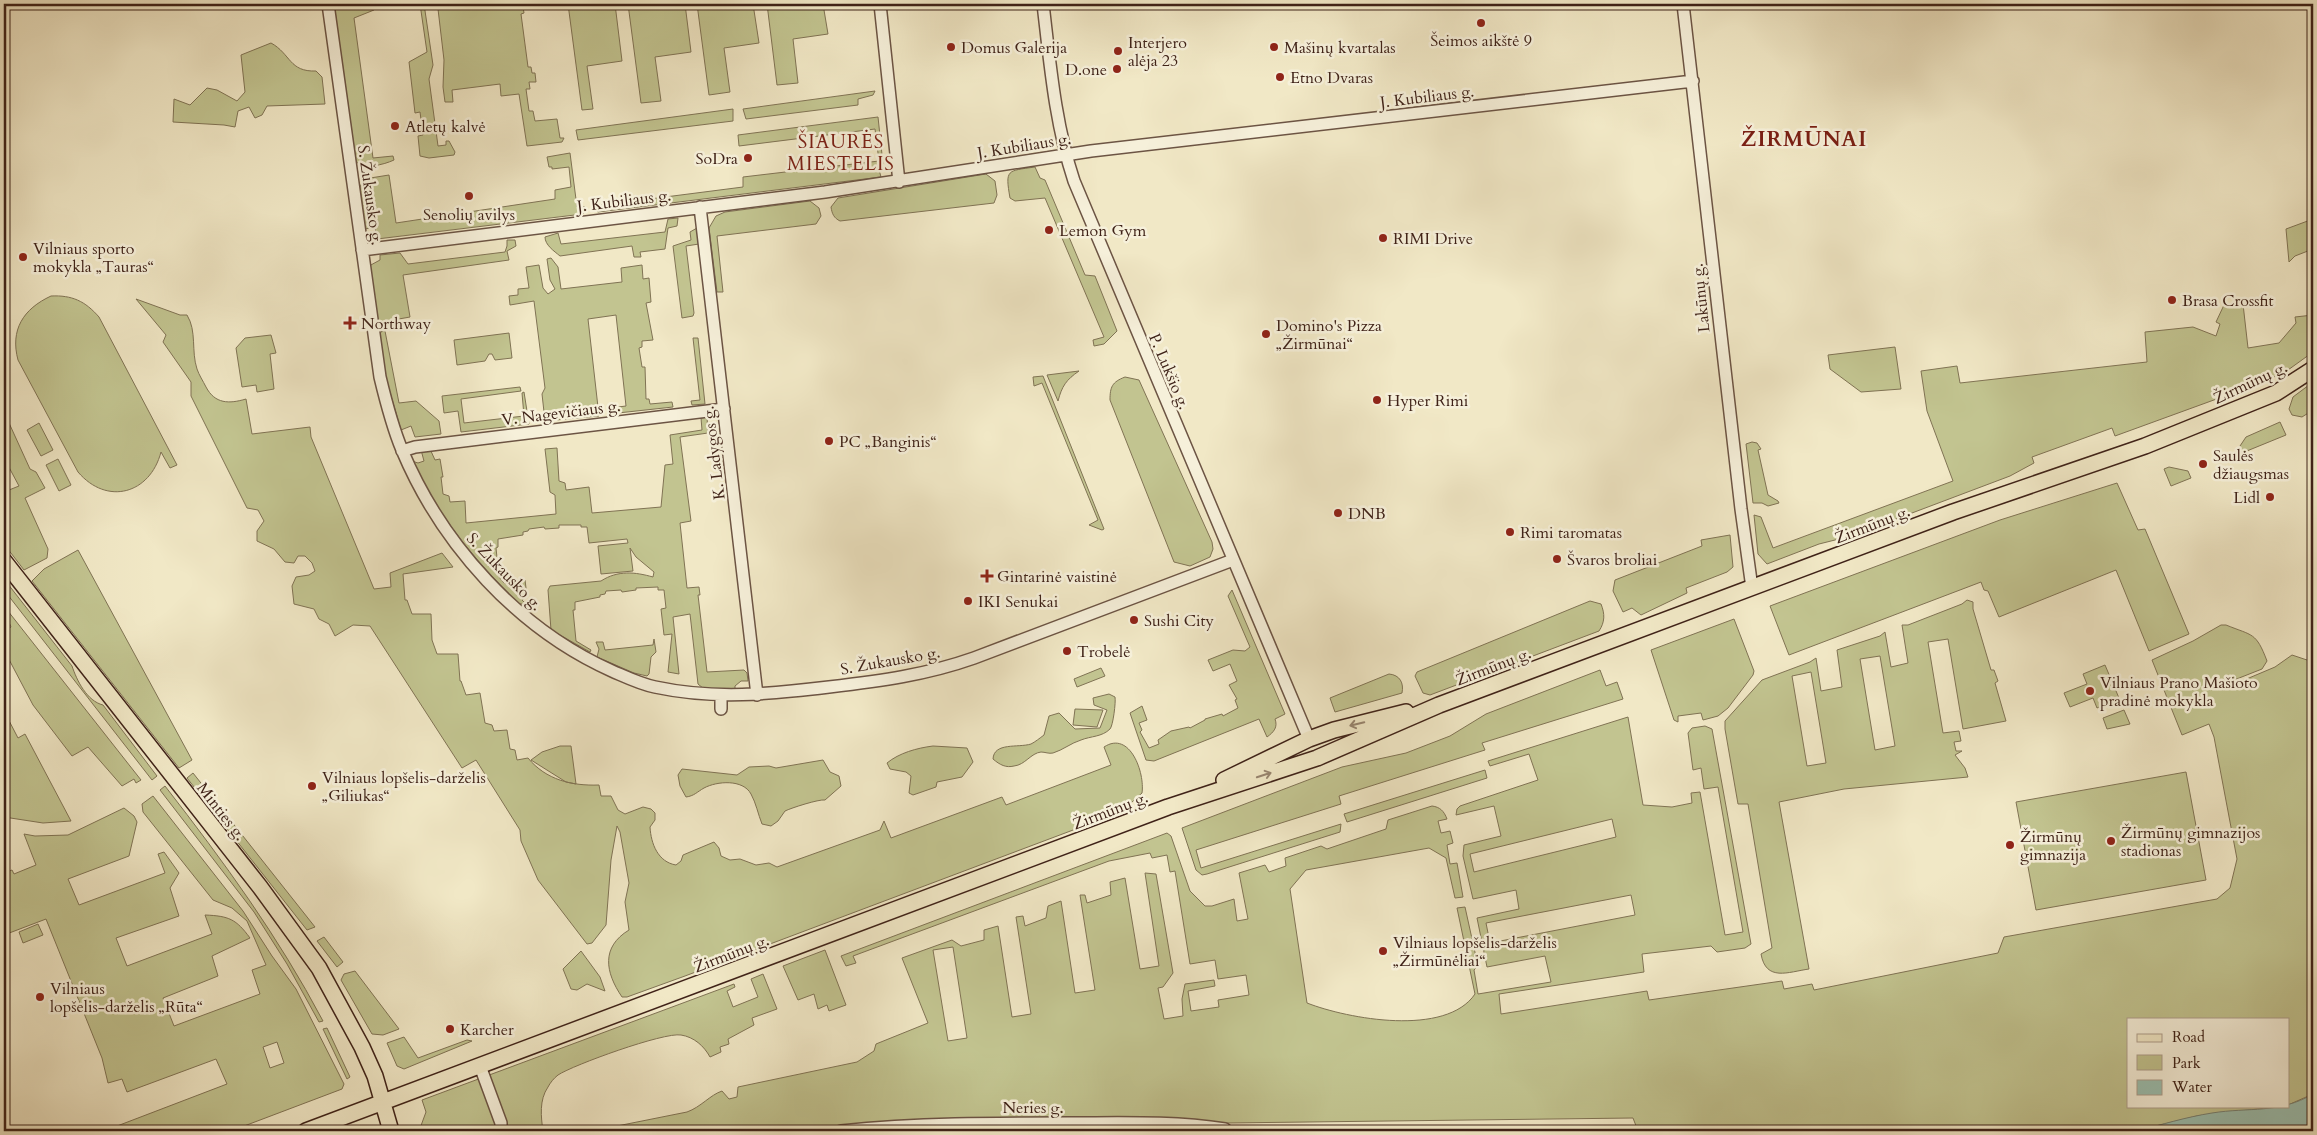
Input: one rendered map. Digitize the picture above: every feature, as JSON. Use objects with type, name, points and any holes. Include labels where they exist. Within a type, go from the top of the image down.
[{"type":"main road","name":"Žirmūnų g.","points":[[306,1131],[1168,807],[1316,758],[1439,705],[1953,512],[2145,446],[2276,393],[2313,369]]},
{"type":"main road","name":"Minties g.","points":[[4,561],[302,942],[327,980],[348,1018],[375,1076],[391,1131]]},
{"type":"main road","name":"Žirmūnų g.","points":[[1168,807],[1309,739],[1334,730],[1439,705]]},
{"type":"main road","points":[[1309,739],[1316,758]]},
{"type":"street","name":"S. Žukausko g.","points":[[328,4],[380,377],[402,451],[428,503],[453,540],[506,600],[565,647],[592,662],[648,685],[694,694],[721,696],[757,695],[905,678],[937,670],[1124,603],[1233,560]]},
{"type":"street","points":[[880,4],[899,182]]},
{"type":"street","name":"P. Lukšio g.","points":[[1043,4],[1052,79],[1065,155],[1092,230],[1309,739]]},
{"type":"street","name":"Lakūnų g.","points":[[1683,4],[1733,448],[1752,588]]},
{"type":"street","name":"J. Kubiliaus g.","points":[[362,250],[899,182],[1065,155],[1693,81]]},
{"type":"street","name":"K. Ladygos g.","points":[[700,207],[757,695]]},
{"type":"street","name":"V. Nagevičiaus g.","points":[[402,451],[415,447],[724,409]]},
{"type":"street","points":[[721,696],[721,712]]},
{"type":"street","points":[[480,1066],[501,1123],[501,1131]]},
{"type":"street","name":"Neries g.","points":[[841,1131],[894,1126],[996,1123],[1184,1123],[1225,1130]]},
{"type":"green space","points":[[334,4],[373,4],[374,10],[354,18],[373,158],[393,156],[394,160],[390,162],[370,166],[356,162]]},
{"type":"green space","points":[[420,4],[424,4],[433,65],[429,79],[438,146],[446,145],[446,141],[449,141],[455,152],[454,155],[429,158],[420,156],[418,136],[423,135],[420,112],[415,113],[409,62],[427,52]]},
{"type":"green space","points":[[476,4],[527,4],[527,7],[523,7],[524,13],[521,14],[528,67],[531,67],[532,73],[535,73],[536,82],[529,82],[530,89],[526,89],[529,111],[533,111],[535,121],[557,119],[560,138],[564,138],[562,142],[527,146],[519,94],[501,96],[500,84],[452,90],[453,102],[445,102],[443,87],[444,60],[438,9]]},
{"type":"green space","points":[[568,4],[615,4],[622,61],[587,66],[593,109],[582,110]]},
{"type":"green space","points":[[628,4],[685,4],[691,52],[655,57],[661,101],[641,103]]},
{"type":"green space","points":[[697,4],[753,4],[759,43],[724,48],[730,92],[709,95]]},
{"type":"green space","points":[[767,4],[823,4],[828,34],[793,39],[798,83],[777,85]]},
{"type":"green space","points":[[271,43],[278,47],[300,69],[316,71],[322,77],[325,104],[267,106],[262,115],[255,118],[249,107],[238,111],[235,127],[173,122],[174,99],[190,105],[207,88],[217,90],[237,101],[245,92],[241,55]]},
{"type":"green space","points":[[875,91],[873,95],[858,99],[858,105],[746,119],[743,109]]},
{"type":"green space","points":[[733,109],[733,121],[578,140],[576,130]]},
{"type":"green space","points":[[878,117],[883,164],[878,166],[881,177],[598,212],[595,210],[595,206],[743,187],[743,177],[879,161],[875,129],[739,146],[738,135]]},
{"type":"green space","points":[[570,153],[577,207],[585,207],[583,214],[377,239],[375,227],[365,229],[360,187],[364,179],[389,175],[396,223],[555,199],[555,190],[571,187],[569,167],[552,169],[552,167],[549,167],[547,157]]},
{"type":"green space","points":[[1035,167],[1040,178],[1045,180],[1085,275],[1095,276],[1117,331],[1104,344],[1094,346],[1093,340],[1104,337],[1045,198],[1015,201],[1010,198],[1008,177],[1010,173],[1019,169]]},
{"type":"green space","points":[[986,174],[995,181],[997,195],[994,203],[840,221],[835,217],[831,209],[838,198]]},
{"type":"green space","points":[[810,201],[819,208],[821,216],[816,224],[717,236],[723,292],[717,292],[709,228],[716,216],[725,212]]},
{"type":"green space","points":[[678,218],[677,226],[668,228],[665,249],[640,252],[641,257],[634,257],[632,246],[560,256],[550,248],[545,240],[545,237],[558,233],[561,244],[665,232],[668,219]]},
{"type":"green space","points":[[2313,219],[2313,249],[2295,256],[2289,262],[2286,229]]},
{"type":"green space","points":[[697,228],[699,244],[686,246],[694,313],[693,316],[682,318],[673,246],[691,240],[690,232]]},
{"type":"green space","points":[[507,240],[515,240],[516,246],[507,251],[509,260],[403,275],[410,317],[382,322],[378,320],[369,266],[380,260],[380,255],[400,253],[408,264],[505,252]]},
{"type":"green space","points":[[551,258],[558,267],[561,289],[622,282],[621,268],[642,265],[643,279],[649,278],[651,302],[646,303],[653,340],[642,341],[642,347],[639,348],[642,367],[645,367],[646,399],[649,399],[650,404],[672,402],[673,407],[618,413],[618,407],[626,406],[616,315],[588,319],[599,416],[545,421],[542,394],[545,388],[534,301],[510,305],[509,296],[518,295],[518,289],[529,288],[526,267],[539,265],[543,288],[548,294],[555,289],[550,280],[547,259]]},
{"type":"green space","points":[[51,296],[78,300],[99,317],[177,465],[170,468],[161,452],[147,478],[138,486],[114,492],[89,483],[78,472],[18,360],[16,349],[18,330],[26,314],[41,301]]},
{"type":"green space","points":[[136,299],[180,315],[187,315],[192,328],[195,362],[206,387],[218,400],[234,402],[246,399],[252,434],[310,427],[311,437],[374,589],[391,587],[390,573],[442,553],[453,567],[403,574],[405,600],[407,600],[412,614],[431,614],[432,640],[437,654],[458,654],[460,681],[466,695],[480,693],[485,723],[492,725],[494,731],[507,730],[510,749],[515,750],[517,760],[528,758],[543,772],[569,783],[599,785],[601,796],[611,796],[618,810],[625,814],[643,807],[651,809],[655,813],[655,820],[650,827],[654,846],[660,856],[670,863],[676,865],[681,861],[683,855],[714,842],[719,848],[721,856],[730,860],[740,859],[756,865],[769,863],[777,867],[880,830],[884,821],[891,838],[1002,797],[1006,805],[1111,765],[1104,747],[1113,743],[1121,744],[1134,756],[1141,775],[1142,793],[1121,812],[685,976],[627,997],[622,997],[616,988],[609,969],[610,952],[614,944],[629,930],[625,902],[629,883],[620,832],[617,826],[611,860],[606,925],[592,943],[587,944],[538,880],[521,841],[520,830],[476,760],[462,768],[370,626],[353,625],[335,636],[329,624],[319,619],[314,609],[294,604],[292,586],[296,577],[309,575],[315,571],[312,563],[305,556],[298,556],[294,563],[285,562],[274,549],[257,541],[257,531],[264,521],[258,510],[247,508],[191,396],[191,382],[163,342],[166,335]]},
{"type":"green space","points":[[2243,304],[2248,348],[2279,343],[2296,323],[2295,317],[2313,315],[2313,352],[2288,370],[2266,381],[2115,436],[2112,428],[2032,457],[2034,463],[2010,476],[1851,536],[1819,544],[1767,564],[1758,554],[1754,515],[1761,517],[1773,548],[1953,481],[1927,411],[1921,371],[1957,366],[1960,383],[2147,362],[2145,332],[2193,327],[2216,336],[2220,324],[2216,322],[2224,305]]},
{"type":"green space","points":[[382,331],[385,331],[399,403],[416,401],[439,421],[441,434],[415,437],[411,426],[401,430],[386,379],[379,335]]},
{"type":"green space","points":[[509,333],[512,358],[495,360],[492,354],[489,354],[485,361],[457,365],[454,340]]},
{"type":"green space","points":[[271,335],[276,353],[270,354],[274,389],[257,392],[256,385],[242,387],[236,348],[245,338]]},
{"type":"green space","points":[[693,338],[698,338],[705,404],[692,405],[691,401],[700,400]]},
{"type":"green space","points":[[1895,347],[1901,389],[1861,392],[1830,369],[1828,355]]},
{"type":"green space","points":[[1079,371],[1065,384],[1058,401],[1047,375]]},
{"type":"green space","points":[[1043,376],[1104,529],[1102,530],[1089,525],[1098,520],[1042,383],[1034,386],[1033,377]]},
{"type":"green space","points":[[1125,377],[1139,380],[1212,542],[1213,549],[1210,557],[1190,566],[1174,562],[1110,400],[1113,386],[1117,381]]},
{"type":"green space","points":[[2313,382],[2313,410],[2302,417],[2292,415],[2289,409],[2293,397]]},
{"type":"green space","points":[[520,387],[521,391],[461,399],[464,423],[524,416],[522,393],[524,392],[529,424],[461,432],[458,411],[444,413],[442,396]]},
{"type":"green space","points":[[4,412],[30,469],[36,472],[45,488],[25,498],[48,549],[47,558],[24,570],[4,544],[4,492],[19,486],[4,458]]},
{"type":"green space","points":[[707,417],[708,433],[680,437],[691,521],[680,523],[687,588],[699,587],[700,595],[698,595],[707,672],[744,670],[747,673],[748,681],[741,681],[735,686],[735,691],[704,689],[698,684],[690,614],[673,617],[679,674],[668,672],[672,634],[664,635],[661,609],[666,608],[664,590],[658,590],[658,587],[636,588],[636,590],[622,592],[621,590],[606,591],[600,597],[575,602],[575,610],[573,610],[576,641],[591,650],[590,652],[551,630],[548,590],[550,586],[601,581],[607,577],[627,573],[653,577],[654,572],[636,557],[630,548],[633,571],[601,574],[598,546],[628,543],[627,539],[589,543],[587,527],[581,527],[581,525],[559,525],[559,528],[529,529],[523,532],[523,535],[498,539],[498,547],[496,548],[499,577],[504,583],[525,580],[527,596],[522,600],[526,604],[519,604],[472,554],[459,537],[435,502],[412,461],[418,463],[424,461],[421,450],[430,449],[435,460],[440,459],[443,494],[449,496],[450,502],[465,501],[466,523],[556,514],[555,495],[550,492],[545,449],[557,448],[559,481],[565,483],[566,490],[589,487],[592,513],[661,507],[665,465],[673,464],[670,435],[702,430],[701,418]]},
{"type":"green space","points":[[2280,422],[2286,435],[2237,455],[2236,452],[2246,437]]},
{"type":"green space","points":[[39,423],[53,450],[41,456],[27,430]]},
{"type":"green space","points":[[1757,443],[1761,449],[1758,450],[1768,495],[1779,503],[1768,506],[1762,503],[1753,503],[1746,444]]},
{"type":"green space","points":[[58,459],[71,485],[59,491],[46,465]]},
{"type":"green space","points":[[2169,467],[2188,471],[2191,478],[2171,486],[2164,469]]},
{"type":"green space","points":[[2117,483],[2138,530],[2145,529],[2189,634],[2149,651],[2116,570],[1999,617],[1988,591],[1984,590],[1981,582],[1789,655],[1770,606],[2000,520]]},
{"type":"green space","points":[[1730,535],[1733,567],[1727,572],[1686,588],[1687,593],[1641,615],[1632,608],[1623,612],[1613,591],[1615,580],[1702,546],[1701,540]]},
{"type":"green space","points":[[78,550],[192,760],[179,768],[32,581],[44,569]]},
{"type":"green space","points":[[4,579],[72,666],[83,690],[97,703],[103,705],[157,776],[152,780],[4,590]]},
{"type":"green space","points":[[1232,590],[1285,714],[1275,719],[1275,729],[1267,737],[1259,719],[1154,761],[1146,760],[1130,713],[1142,706],[1147,720],[1139,723],[1142,730],[1140,732],[1149,748],[1159,744],[1158,740],[1171,731],[1190,728],[1205,719],[1222,714],[1223,716],[1238,708],[1235,700],[1237,699],[1229,685],[1237,681],[1230,664],[1213,671],[1208,660],[1233,650],[1245,651],[1250,647],[1228,596]]},
{"type":"green space","points":[[1967,600],[1973,602],[1973,609],[1991,670],[1994,670],[1998,681],[1995,683],[2006,721],[1963,729],[1948,639],[1928,642],[1943,733],[1959,731],[1961,741],[1954,742],[1956,751],[1962,751],[1955,755],[1965,768],[1968,777],[1844,789],[1779,802],[1809,969],[1786,973],[1773,972],[1764,963],[1761,954],[1772,948],[1748,804],[1738,804],[1725,721],[1762,680],[1816,658],[1821,691],[1842,687],[1837,650],[1880,636],[1885,632],[1891,667],[1908,663],[1902,625],[1908,625],[1962,604]],"holes":[[[1880,656],[1895,746],[1875,750],[1860,659]],[[1811,672],[1826,763],[1807,766],[1792,676]]]},
{"type":"green space","points":[[1590,601],[1601,604],[1604,615],[1599,631],[1430,695],[1423,693],[1415,676],[1417,672]]},
{"type":"green space","points":[[4,606],[141,780],[136,783],[134,779],[122,786],[88,747],[72,756],[33,705],[4,650],[4,632],[11,627],[4,611]]},
{"type":"green space","points":[[1734,619],[1754,671],[1753,675],[1728,708],[1718,716],[1703,720],[1701,713],[1678,716],[1678,722],[1674,720],[1651,650]]},
{"type":"green space","points":[[2221,625],[2226,625],[2253,636],[2260,645],[2267,661],[2262,669],[2229,682],[2230,686],[2275,667],[2292,655],[2313,662],[2313,1094],[2290,1104],[2290,1018],[2127,1018],[2127,1108],[2267,1108],[2197,1116],[2136,1131],[1638,1131],[1633,1118],[1215,1122],[1213,1131],[592,1131],[687,1112],[722,1091],[729,1099],[737,1097],[738,1087],[857,1062],[874,1051],[876,1044],[928,1023],[902,958],[952,940],[961,946],[984,940],[984,930],[998,926],[1012,1017],[1031,1014],[1016,917],[1023,916],[1025,926],[1046,918],[1048,906],[1061,901],[1075,993],[1095,990],[1080,895],[1085,895],[1087,903],[1111,895],[1110,882],[1125,878],[1140,969],[1159,966],[1145,873],[1156,874],[1173,973],[1163,987],[1158,988],[1164,1019],[1183,1016],[1182,999],[1185,984],[1214,980],[1215,986],[1188,991],[1191,1011],[1219,1007],[1218,1000],[1249,995],[1246,975],[1218,979],[1215,960],[1190,964],[1175,871],[1170,872],[1167,855],[1152,858],[1150,853],[1109,861],[853,956],[856,963],[846,966],[841,956],[1167,833],[1171,836],[1190,891],[1205,906],[1212,906],[1234,899],[1237,921],[1248,919],[1239,873],[1265,865],[1269,872],[1286,866],[1285,858],[1321,846],[1327,849],[1386,829],[1388,820],[1432,806],[1437,807],[1447,819],[1438,821],[1441,833],[1450,831],[1453,843],[1447,845],[1450,864],[1457,863],[1463,897],[1455,898],[1446,858],[1429,848],[1306,870],[1290,889],[1307,1003],[1346,1014],[1396,1021],[1420,1020],[1442,1016],[1461,1007],[1475,994],[1457,908],[1465,907],[1478,966],[1474,970],[1478,994],[1551,982],[1545,956],[1487,967],[1477,918],[1519,909],[1516,890],[1473,899],[1463,856],[1464,845],[1501,836],[1494,806],[1456,815],[1457,809],[1460,806],[1538,780],[1529,754],[1490,766],[1488,761],[1628,717],[1643,805],[1672,807],[1692,803],[1691,793],[1700,792],[1725,935],[1743,932],[1718,787],[1704,789],[1701,768],[1693,770],[1688,733],[1692,728],[1705,726],[1712,729],[1751,944],[1745,948],[1717,952],[1711,946],[1642,954],[1644,972],[1499,994],[1501,1014],[1647,991],[1649,1000],[1782,981],[1784,989],[1812,984],[1814,990],[1998,953],[2004,937],[2217,899],[2230,888],[2237,859],[2214,737],[2209,724],[2182,735],[2152,660],[2193,641]],"holes":[[[1612,819],[1616,837],[1474,872],[1470,854]],[[1631,895],[1635,915],[1490,943],[1486,923]],[[953,947],[967,1038],[948,1041],[933,950]]]},
{"type":"green space","points":[[654,639],[656,652],[651,657],[649,674],[647,676],[634,673],[597,657],[599,649],[596,642],[603,642],[605,650],[653,645]]},
{"type":"green space","points":[[2105,665],[2119,698],[2097,708],[2093,698],[2070,707],[2064,693],[2087,684],[2083,674]]},
{"type":"green space","points":[[1101,668],[1105,676],[1077,687],[1074,679]]},
{"type":"green space","points":[[1600,670],[1606,686],[1617,682],[1623,699],[1482,743],[1485,750],[1339,796],[1341,804],[1196,850],[1201,868],[1341,824],[1340,832],[1207,874],[1202,875],[1196,870],[1182,828],[1342,767],[1406,753],[1450,736],[1486,714]]},
{"type":"green space","points":[[1389,674],[1396,676],[1400,680],[1402,693],[1335,712],[1330,698]]},
{"type":"green space","points":[[1109,694],[1115,697],[1114,714],[1110,729],[1104,734],[1077,741],[1053,753],[1041,752],[1034,754],[1021,764],[1011,767],[993,759],[994,754],[1002,748],[1031,744],[1036,741],[1044,735],[1049,716],[1059,713],[1075,729],[1100,728],[1107,710],[1094,705],[1093,698]]},
{"type":"green space","points":[[1075,709],[1103,710],[1097,727],[1073,725]]},
{"type":"green space","points":[[2124,710],[2130,724],[2107,729],[2103,718]]},
{"type":"green space","points":[[4,711],[18,738],[25,734],[71,821],[43,823],[4,817]]},
{"type":"green space","points":[[560,746],[571,746],[576,784],[566,782],[531,760],[542,752]]},
{"type":"green space","points":[[933,746],[967,748],[973,762],[962,777],[937,782],[936,787],[913,795],[909,793],[911,776],[906,772],[890,769],[887,763],[908,751]]},
{"type":"green space","points":[[823,760],[830,772],[839,776],[841,786],[825,800],[811,802],[785,811],[778,821],[771,826],[762,824],[751,794],[742,786],[729,783],[716,784],[686,797],[680,786],[678,775],[682,769],[737,775],[749,767],[769,766],[776,768]]},
{"type":"green space","points":[[1485,770],[1487,778],[1347,822],[1344,814]]},
{"type":"green space","name":"Žirmūnų gimnazijos stadionas","points":[[2186,772],[2206,880],[2036,910],[2016,802]]},
{"type":"green space","points":[[193,773],[315,927],[307,930],[187,778]]},
{"type":"green space","points":[[165,786],[269,929],[323,1021],[319,1022],[287,964],[254,912],[160,790]]},
{"type":"green space","points":[[153,796],[243,911],[296,989],[344,1084],[342,1089],[231,1131],[104,1131],[227,1084],[216,1059],[127,1092],[122,1079],[108,1083],[102,1058],[46,919],[4,935],[4,873],[12,870],[14,874],[36,865],[24,834],[35,836],[68,835],[124,808],[134,816],[137,822],[129,856],[68,879],[79,905],[165,873],[158,854],[164,852],[179,873],[170,888],[179,916],[116,938],[127,966],[212,934],[205,915],[220,916],[231,920],[250,938],[212,956],[218,976],[163,998],[174,1026],[260,994],[252,970],[266,965],[247,921],[232,908],[213,900],[143,812],[142,804]],"holes":[[[277,1042],[284,1063],[270,1068],[263,1047]]]},
{"type":"green space","points":[[38,924],[43,935],[23,943],[19,932]]},
{"type":"green space","points":[[324,937],[343,962],[337,967],[317,941]]},
{"type":"green space","points":[[825,950],[846,1005],[829,1011],[827,1005],[818,1009],[814,994],[798,1000],[783,966]]},
{"type":"green space","points":[[581,951],[600,977],[605,991],[587,984],[577,990],[571,989],[563,969]]},
{"type":"green space","points":[[355,971],[399,1029],[383,1035],[372,1034],[341,980],[344,974]]},
{"type":"green space","points":[[763,974],[777,1009],[752,1018],[754,1025],[728,1039],[729,1044],[720,1047],[721,1052],[710,1057],[705,1049],[694,1040],[686,1036],[671,1035],[619,1050],[567,1070],[555,1078],[543,1097],[541,1109],[543,1131],[419,1131],[426,1112],[422,1100],[734,984],[735,987],[727,991],[733,1007],[758,997],[751,979]]},
{"type":"green space","points":[[327,1028],[350,1077],[347,1079],[323,1029]]},
{"type":"green space","points":[[404,1037],[418,1058],[467,1040],[472,1041],[404,1069],[397,1066],[387,1043]]},
{"type":"water","points":[[2313,1094],[2313,1131],[2136,1131],[2212,1113],[2290,1108],[2290,1104]]},
{"type":"place","name":"Šeimos aikštė 9","points":[[1481,23]]},
{"type":"place","name":"Domus Galerija","points":[[951,47]]},
{"type":"place","name":"Mašinų kvartalas","points":[[1274,47]]},
{"type":"place","name":"Interjero alėja 23","points":[[1118,51]]},
{"type":"place","name":"D.one","points":[[1117,69]]},
{"type":"place","name":"Etno Dvaras","points":[[1280,77]]},
{"type":"place","name":"Atletų kalvė","points":[[395,126]]},
{"type":"place","name":"SoDra","points":[[748,158]]},
{"type":"place","name":"Senolių avilys","points":[[469,196]]},
{"type":"place","name":"Lemon Gym","points":[[1049,230]]},
{"type":"place","name":"RIMI Drive","points":[[1383,238]]},
{"type":"place","name":"Vilniaus sporto mokykla „Tauras“","points":[[23,257]]},
{"type":"place","name":"Brasa Crossfit","points":[[2172,300]]},
{"type":"place","name":"Northway","points":[[350,323]]},
{"type":"place","name":"Domino's Pizza „Žirmūnai“","points":[[1266,334]]},
{"type":"place","name":"Hyper Rimi","points":[[1377,400]]},
{"type":"place","name":"PC „Banginis“","points":[[829,441]]},
{"type":"place","name":"Saulės džiaugsmas","points":[[2203,464]]},
{"type":"place","name":"Lidl","points":[[2270,497]]},
{"type":"place","name":"DNB","points":[[1338,513]]},
{"type":"place","name":"Rimi taromatas","points":[[1510,532]]},
{"type":"place","name":"Švaros broliai","points":[[1557,559]]},
{"type":"place","name":"Gintarinė vaistinė","points":[[987,576]]},
{"type":"place","name":"IKI Senukai","points":[[968,601]]},
{"type":"place","name":"Sushi City","points":[[1134,620]]},
{"type":"place","name":"Trobelė","points":[[1067,651]]},
{"type":"place","name":"Vilniaus Prano Mašioto pradinė mokykla","points":[[2090,691]]},
{"type":"place","name":"Vilniaus lopšelis-darželis „Giliukas“","points":[[312,786]]},
{"type":"place","name":"Žirmūnų gimnazijos stadionas","points":[[2111,841]]},
{"type":"place","name":"Žirmūnų gimnazija","points":[[2010,845]]},
{"type":"place","name":"Vilniaus lopšelis-darželis „Žirmūnėliai“","points":[[1383,951]]},
{"type":"place","name":"Vilniaus lopšelis-darželis „Rūta“","points":[[40,997]]},
{"type":"place","name":"Karcher","points":[[450,1029]]},
{"type":"district","name":"ŽIRMŪNAI","points":[[1804,139]]},
{"type":"district","name":"ŠIAURĖS MIESTELIS","points":[[841,152]]}]
